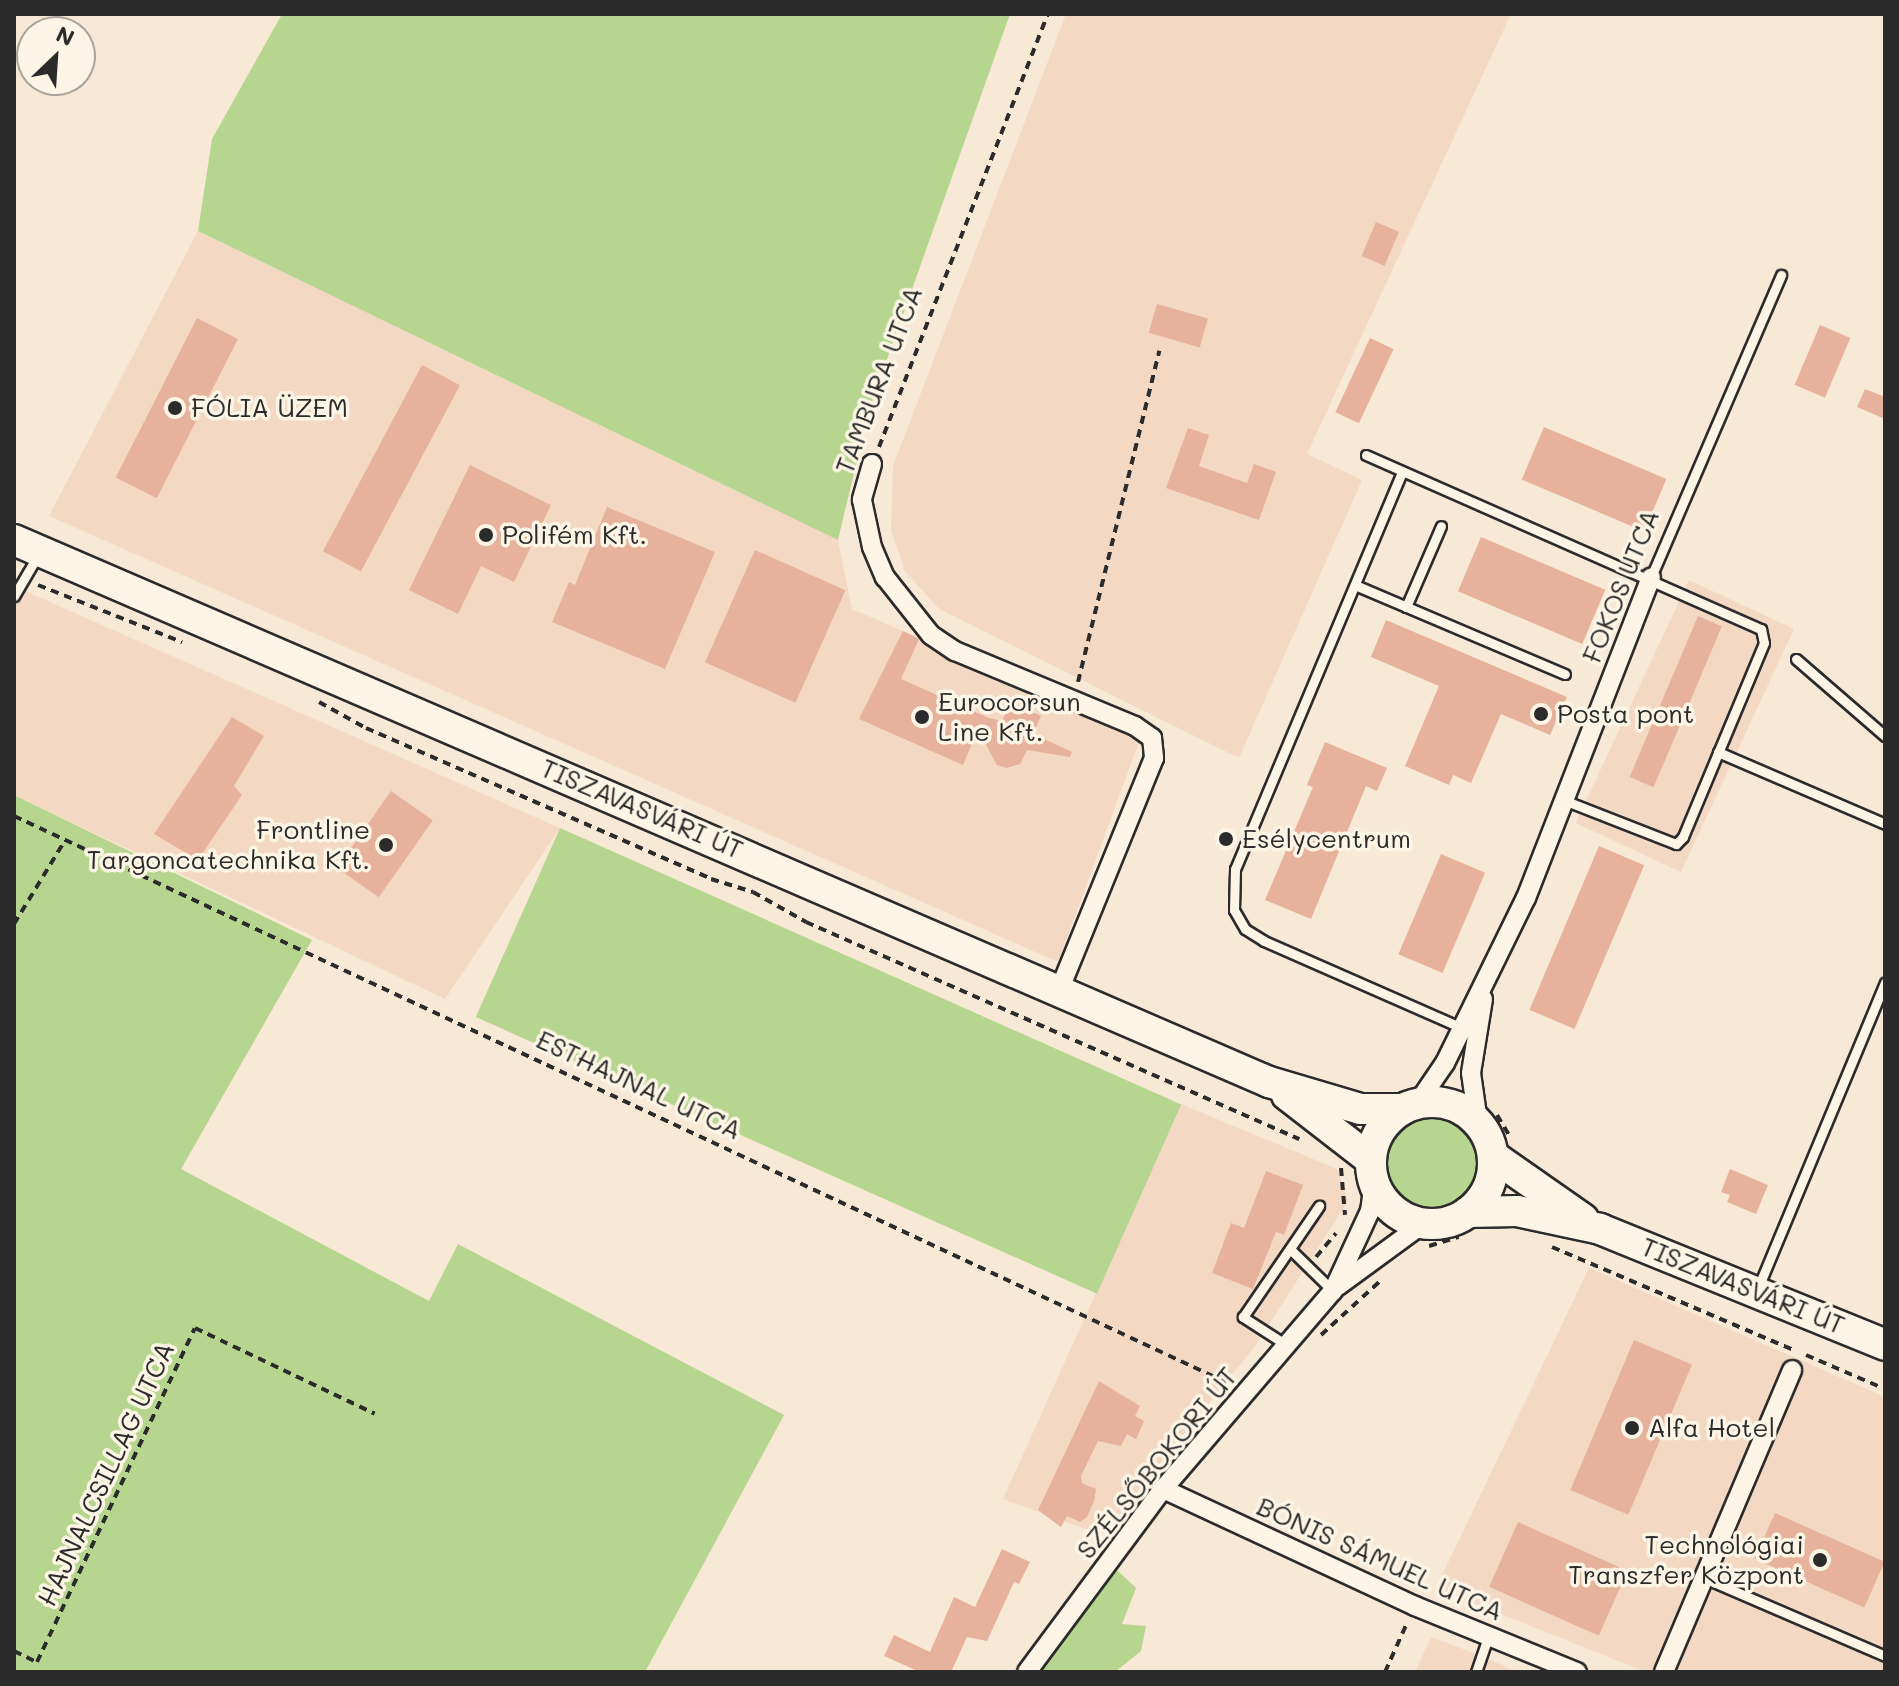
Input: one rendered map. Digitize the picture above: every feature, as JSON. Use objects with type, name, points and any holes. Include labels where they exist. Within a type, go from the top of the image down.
[{"type":"main road","name":"TISZAVASVÁRI ÚT","points":[[27,546],[1060,988],[1269,1082]]},
{"type":"main road","points":[[1269,1082],[1360,1109],[1450,1104],[1478,1122],[1493,1156],[1600,1229]]},
{"type":"main road","points":[[1269,1082],[1372,1170],[1398,1213],[1422,1237],[1455,1220],[1469,1222],[1517,1211],[1600,1229]]},
{"type":"main road","points":[[1372,1170],[1377,1136],[1410,1106]]},
{"type":"main road","points":[[1469,1222],[1485,1193],[1493,1156]]},
{"type":"main road","name":"TISZAVASVÁRI ÚT","points":[[1600,1229],[1757,1290],[1885,1345]]},
{"type":"street","name":"TAMBURA UTCA","points":[[872,464],[862,500],[864,519],[885,577],[915,618],[955,651],[1074,700],[1152,738],[1154,758],[1060,988]]},
{"type":"street","name":"FOKOS UTCA","points":[[1410,1106],[1453,1047],[1470,1031],[1486,982],[1564,800],[1651,577]]},
{"type":"street","points":[[1470,1031],[1471,1073],[1478,1122]]},
{"type":"street","points":[[1333,1291],[1362,1233],[1372,1170]]},
{"type":"street","points":[[1333,1291],[1422,1237]]},
{"type":"street","name":"SZÉLSŐBOKORI ÚT","points":[[1027,1672],[1163,1489],[1333,1291]]},
{"type":"street","points":[[1664,1672],[1792,1370]]},
{"type":"street","name":"BÓNIS SÁMUEL UTCA","points":[[1163,1489],[1415,1606],[1577,1672]]},
{"type":"lane","name":"FOKOS UTCA","points":[[1651,577],[1781,275]]},
{"type":"lane","points":[[1366,455],[1651,577],[1761,629],[1764,643],[1676,844],[1564,800]]},
{"type":"lane","points":[[1402,472],[1235,869],[1234,910],[1245,929],[1264,941],[1470,1031]]},
{"type":"lane","points":[[1406,607],[1441,526]]},
{"type":"lane","points":[[14,596],[27,581],[27,546]]},
{"type":"lane","points":[[1355,585],[1565,674]]},
{"type":"lane","points":[[1796,659],[1885,736]]},
{"type":"lane","points":[[1718,752],[1885,824]]},
{"type":"lane","points":[[1757,1290],[1885,983]]},
{"type":"lane","points":[[1288,1346],[1243,1317],[1319,1206]]},
{"type":"lane","points":[[1290,1249],[1333,1291]]},
{"type":"lane","points":[[1704,1578],[1885,1656]]},
{"type":"lane","points":[[1476,1672],[1488,1637]]},
{"type":"path","name":"TAMBURA UTCA","points":[[872,464],[1048,14]]},
{"type":"path","points":[[1074,700],[1159,351]]},
{"type":"path","points":[[27,581],[195,647]]},
{"type":"path","points":[[316,700],[366,728],[711,879],[753,892],[806,922],[1312,1145]]},
{"type":"path","name":"ESTHAJNAL UTCA","points":[[14,816],[64,842],[830,1193],[1247,1391]]},
{"type":"path","points":[[14,924],[64,842]]},
{"type":"path","points":[[1336,1157],[1346,1194],[1344,1220],[1362,1233]]},
{"type":"path","points":[[1422,1237],[1469,1222]]},
{"type":"path","points":[[1548,1245],[1885,1389]]},
{"type":"path","points":[[1288,1346],[1327,1333],[1394,1256]]},
{"type":"path","name":"HAJNALCSILLAG UTCA","points":[[14,1651],[37,1662],[195,1328],[375,1414]]},
{"type":"path","points":[[1385,1672],[1415,1606]]},
{"type":"shaded area","points":[[1066,14],[1511,14],[1307,454],[1362,480],[1239,758],[939,609],[905,571],[891,531],[893,466]]},
{"type":"shaded area","points":[[198,231],[838,540],[852,609],[1142,734],[1058,962],[49,516]]},
{"type":"shaded area","points":[[1689,580],[1794,629],[1681,872],[1576,823]]},
{"type":"shaded area","points":[[14,586],[560,828],[445,999],[14,795]]},
{"type":"shaded area","points":[[1181,1104],[1337,1169],[1348,1201],[1256,1345],[1102,1535],[1003,1499]]},
{"type":"shaded area","points":[[1589,1268],[1885,1397],[1885,1672],[1646,1672],[1436,1588]]},
{"type":"shaded area","points":[[1431,1637],[1482,1656],[1517,1672],[1415,1672]]},
{"type":"green space","points":[[282,14],[1010,14],[869,410],[838,540],[198,231],[212,139]]},
{"type":"green space","points":[[14,795],[312,940],[181,1169],[429,1301],[458,1244],[784,1415],[645,1672],[14,1672]]},
{"type":"green space","points":[[560,828],[1181,1105],[1097,1294],[476,1017]]},
{"type":"green space","points":[[1432,1114],[1459,1122],[1473,1136],[1481,1163],[1473,1190],[1459,1204],[1432,1212],[1405,1204],[1391,1190],[1383,1163],[1391,1136],[1405,1122]]},
{"type":"green space","points":[[1116,1569],[1136,1588],[1122,1624],[1146,1626],[1141,1651],[1115,1672],[1038,1672]]},
{"type":"building","points":[[1376,222],[1399,232],[1385,266],[1362,256]]},
{"type":"building","points":[[1157,304],[1208,319],[1200,347],[1149,333]]},
{"type":"building","name":"FÓLIA ÜZEM","points":[[197,318],[238,339],[157,498],[116,477]]},
{"type":"building","points":[[1820,325],[1850,338],[1825,398],[1795,385]]},
{"type":"building","points":[[1370,338],[1394,349],[1359,423],[1335,412]]},
{"type":"building","points":[[422,365],[460,385],[361,571],[323,551]]},
{"type":"building","points":[[1865,389],[1885,397],[1885,419],[1857,407]]},
{"type":"building","points":[[1544,427],[1666,479],[1644,531],[1522,479]]},
{"type":"building","points":[[1188,428],[1209,435],[1199,466],[1247,483],[1254,464],[1276,472],[1259,520],[1166,488]]},
{"type":"building","name":"Polifém Kft.","points":[[470,465],[551,505],[514,582],[481,566],[458,614],[409,590]]},
{"type":"building","points":[[607,507],[715,552],[665,669],[552,622],[569,582],[575,585]]},
{"type":"building","points":[[1481,537],[1605,590],[1582,644],[1458,591]]},
{"type":"building","points":[[755,550],[845,590],[795,703],[705,662]]},
{"type":"building","points":[[1698,616],[1722,626],[1654,787],[1630,777]]},
{"type":"building","points":[[1386,620],[1567,697],[1550,735],[1501,714],[1471,783],[1453,775],[1449,785],[1405,766],[1439,686],[1371,657]]},
{"type":"building","name":"Eurocorsun Line Kft.","points":[[903,631],[919,639],[901,679],[1002,721],[1011,702],[1041,716],[1033,734],[1072,752],[1070,757],[1027,750],[1020,764],[1007,768],[997,765],[978,730],[963,765],[859,719]]},
{"type":"building","points":[[232,717],[264,736],[234,786],[242,795],[198,860],[154,834]]},
{"type":"building","points":[[1325,742],[1387,768],[1377,791],[1366,786],[1311,919],[1265,900],[1313,787],[1307,785]]},
{"type":"building","name":"Frontline Targoncatechnika Kft.","points":[[391,791],[433,820],[379,897],[337,868]]},
{"type":"building","points":[[1599,846],[1644,865],[1575,1029],[1529,1010]]},
{"type":"building","points":[[1441,854],[1485,873],[1443,973],[1398,954]]},
{"type":"building","points":[[1730,1169],[1768,1185],[1756,1214],[1727,1202],[1730,1195],[1721,1192]]},
{"type":"building","points":[[1266,1171],[1303,1185],[1284,1235],[1276,1232],[1253,1289],[1212,1273],[1231,1223],[1244,1228]]},
{"type":"building","name":"Alfa Hotel","points":[[1634,1340],[1692,1365],[1628,1515],[1570,1490]]},
{"type":"building","points":[[1099,1381],[1140,1406],[1135,1416],[1144,1421],[1136,1439],[1127,1434],[1121,1446],[1098,1441],[1081,1476],[1082,1483],[1096,1489],[1094,1501],[1087,1517],[1080,1522],[1067,1516],[1061,1527],[1038,1510]]},
{"type":"building","name":"Technológiai Transzfer Központ","points":[[1775,1513],[1885,1562],[1864,1607],[1755,1559]]},
{"type":"building","points":[[1518,1522],[1628,1571],[1599,1636],[1489,1587]]},
{"type":"building","points":[[1002,1549],[1030,1562],[1019,1584],[1014,1582],[987,1641],[967,1637],[951,1672],[920,1672],[884,1656],[894,1635],[930,1652],[954,1597],[975,1607]]},
{"type":"place","name":"FÓLIA ÜZEM","points":[[175,408]]},
{"type":"place","name":"Polifém Kft.","points":[[486,535]]},
{"type":"place","name":"Posta pont","points":[[1541,714]]},
{"type":"place","name":"Eurocorsun Line Kft.","points":[[922,717]]},
{"type":"place","name":"Esélycentrum","points":[[1226,839]]},
{"type":"place","name":"Frontline Targoncatechnika Kft.","points":[[386,845]]},
{"type":"place","name":"Alfa Hotel","points":[[1632,1428]]},
{"type":"place","name":"Technológiai Transzfer Központ","points":[[1820,1560]]}]
